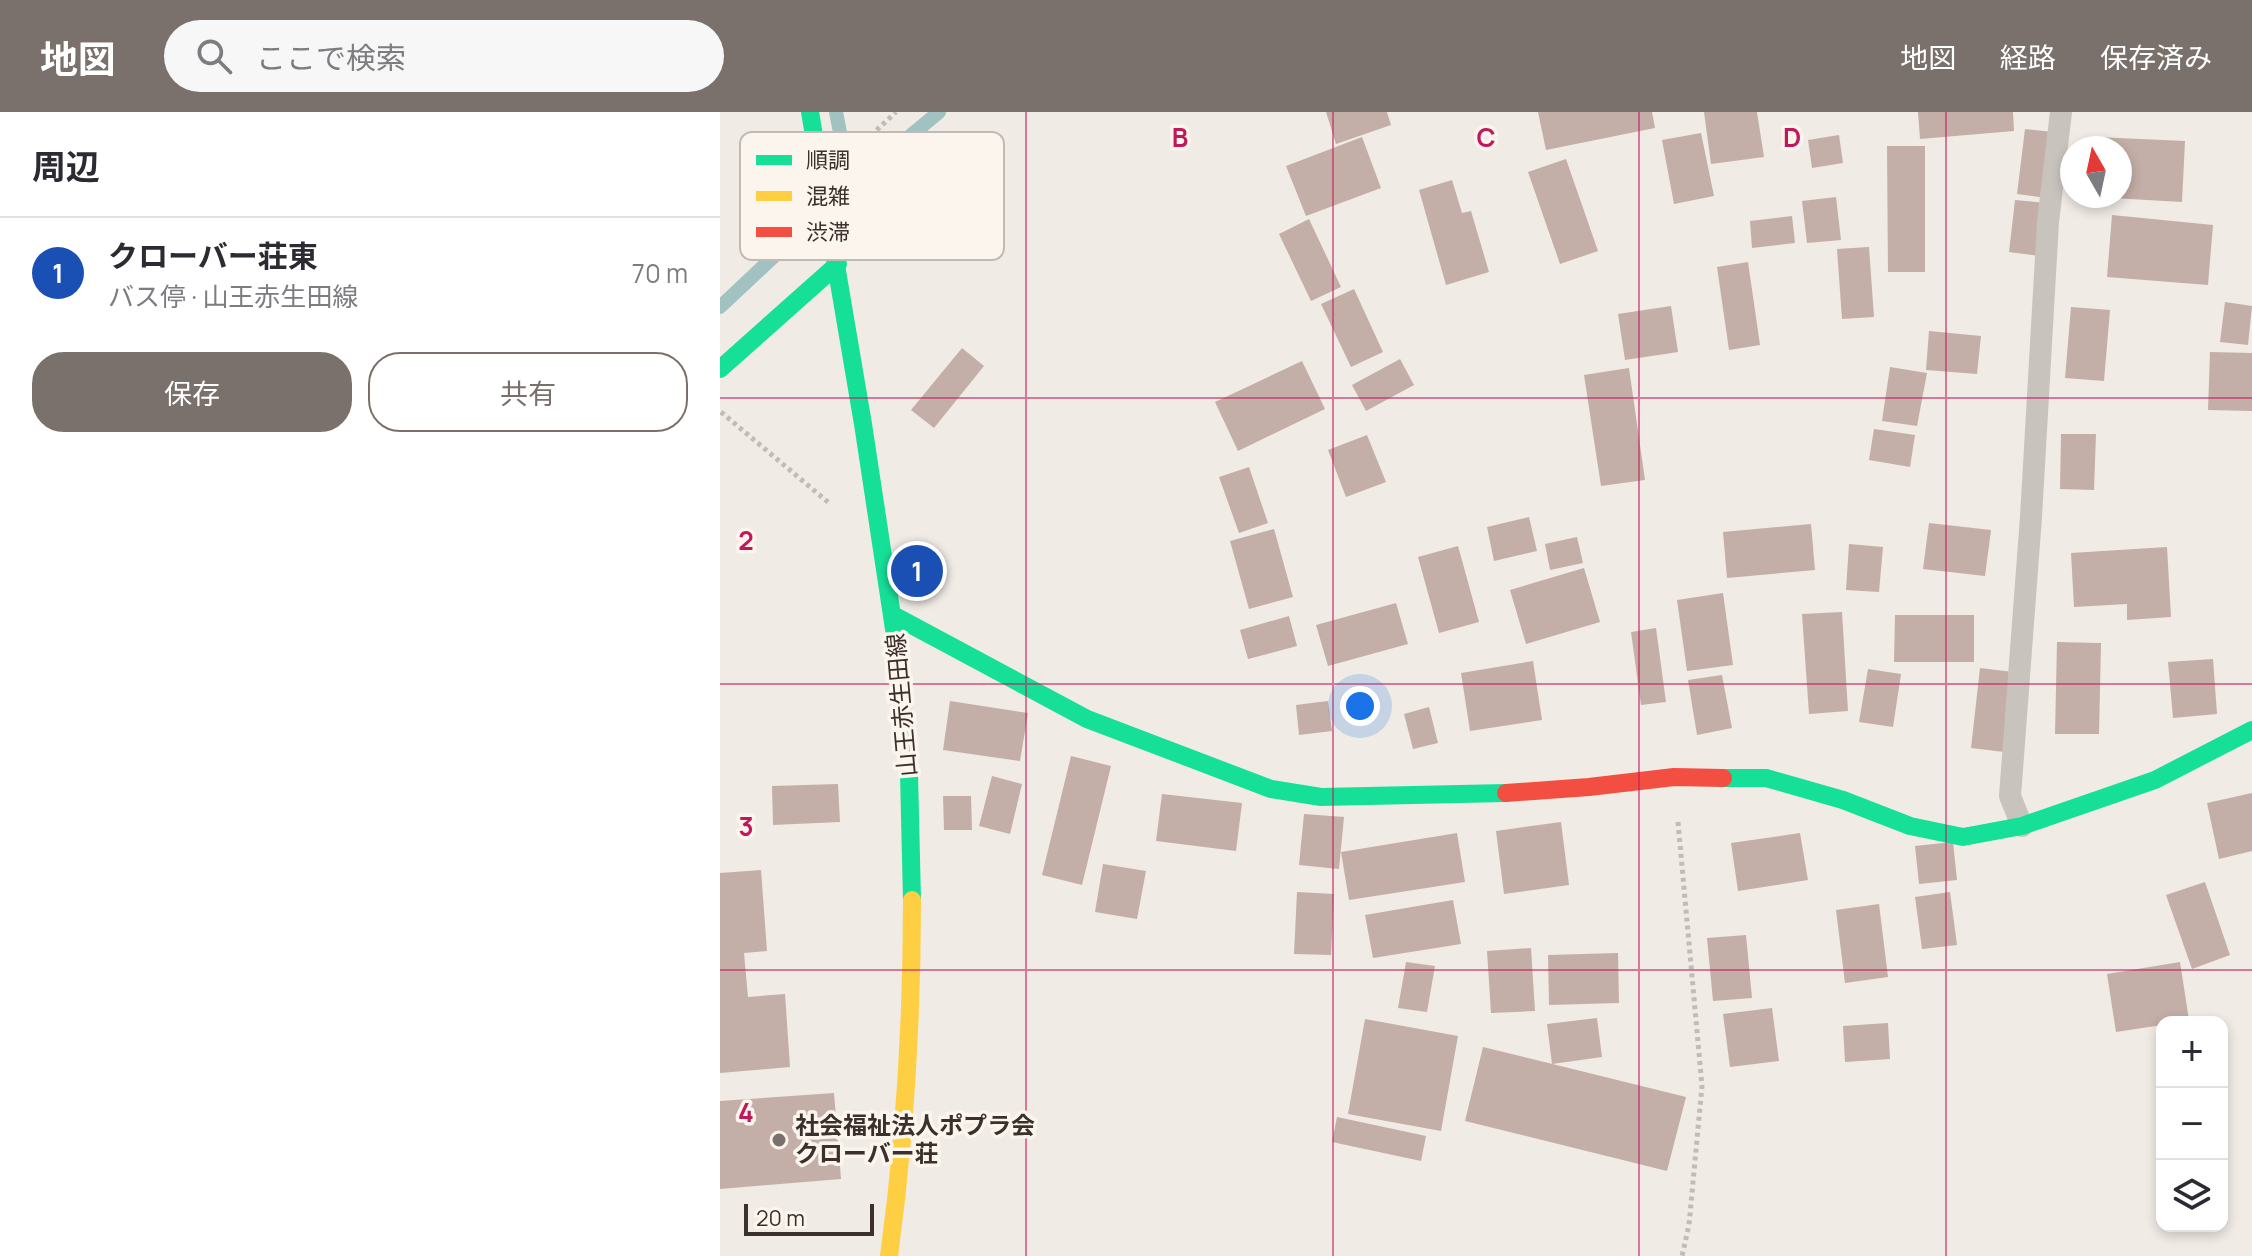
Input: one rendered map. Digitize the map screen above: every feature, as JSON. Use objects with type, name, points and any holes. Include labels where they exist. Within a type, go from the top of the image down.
[{"type":"street","name":"山王赤生田線","points":[[810,112],[814,132]]},
{"type":"street","name":"山王赤生田線","points":[[837,260],[893,615],[906,726],[913,840],[906,1070],[889,1256]]},
{"type":"street","points":[[720,369],[838,264]]},
{"type":"street","points":[[893,615],[1087,719],[1271,789],[1321,797],[1473,795],[1674,777],[1766,778],[1843,800],[1910,826],[1963,837],[2022,826],[2155,780],[2252,730]]},
{"type":"lane","points":[[2022,826],[2010,796],[2031,517],[2048,222],[2061,112]]},
{"type":"path","points":[[720,411],[836,509]]},
{"type":"path","points":[[1674,777],[1702,1086],[1689,1225],[1682,1256]]},
{"type":"building","points":[[1326,112],[1387,112],[1391,125],[1336,144]]},
{"type":"building","points":[[1538,112],[1652,112],[1655,128],[1546,150]]},
{"type":"building","points":[[1704,112],[1757,112],[1764,157],[1711,164]]},
{"type":"building","points":[[1918,112],[2013,112],[2014,131],[1920,139]]},
{"type":"building","points":[[2025,129],[2053,132],[2046,198],[2017,194]]},
{"type":"building","points":[[1701,133],[1714,196],[1674,204],[1662,140]]},
{"type":"building","points":[[1839,135],[1843,163],[1812,168],[1808,140]]},
{"type":"building","points":[[1362,137],[1381,188],[1306,216],[1286,166]]},
{"type":"building","points":[[2132,139],[2185,141],[2182,202],[2132,199]]},
{"type":"building","points":[[1887,146],[1925,146],[1925,272],[1888,272]]},
{"type":"building","points":[[1566,159],[1598,251],[1560,264],[1528,172]]},
{"type":"building","points":[[1452,180],[1462,213],[1471,211],[1489,272],[1446,285],[1419,190]]},
{"type":"building","points":[[1836,197],[1841,240],[1807,243],[1802,201]]},
{"type":"building","points":[[2015,200],[2046,203],[2040,256],[2009,252]]},
{"type":"building","points":[[2112,215],[2213,225],[2208,285],[2107,277]]},
{"type":"building","points":[[1792,216],[1795,243],[1752,248],[1750,221]]},
{"type":"building","points":[[1309,219],[1341,287],[1311,301],[1279,234]]},
{"type":"building","points":[[1869,247],[1874,317],[1842,319],[1837,249]]},
{"type":"building","points":[[1748,262],[1760,345],[1729,350],[1717,267]]},
{"type":"building","points":[[1354,289],[1383,352],[1351,367],[1321,304]]},
{"type":"building","points":[[2225,302],[2252,306],[2248,345],[2220,342]]},
{"type":"building","points":[[1671,306],[1678,352],[1625,360],[1618,314]]},
{"type":"building","points":[[2071,307],[2110,310],[2104,381],[2065,378]]},
{"type":"building","points":[[1929,331],[1981,336],[1977,374],[1926,370]]},
{"type":"building","points":[[962,348],[984,366],[934,428],[911,410]]},
{"type":"building","points":[[2210,352],[2252,353],[2252,411],[2208,410]]},
{"type":"building","points":[[1400,359],[1414,385],[1366,411],[1352,385]]},
{"type":"building","points":[[1302,361],[1325,409],[1238,451],[1215,402]]},
{"type":"building","points":[[1890,367],[1927,373],[1917,426],[1882,421]]},
{"type":"building","points":[[1629,368],[1645,480],[1601,486],[1584,375]]},
{"type":"building","points":[[1874,429],[1915,435],[1910,467],[1869,460]]},
{"type":"building","points":[[2061,434],[2096,434],[2094,490],[2060,489]]},
{"type":"building","points":[[1367,435],[1386,482],[1346,497],[1328,450]]},
{"type":"building","points":[[1249,467],[1268,523],[1239,533],[1219,477]]},
{"type":"building","points":[[1529,517],[1537,551],[1494,561],[1487,527]]},
{"type":"building","points":[[1929,523],[1991,530],[1985,576],[1923,569]]},
{"type":"building","points":[[1811,524],[1815,570],[1727,578],[1723,532]]},
{"type":"building","points":[[1274,529],[1293,597],[1249,609],[1230,541]]},
{"type":"building","points":[[1577,537],[1583,563],[1550,570],[1545,544]]},
{"type":"building","points":[[1849,544],[1883,547],[1879,592],[1846,590]]},
{"type":"building","points":[[1458,546],[1479,622],[1439,633],[1418,557]]},
{"type":"building","points":[[2167,547],[2171,617],[2127,620],[2127,604],[2074,607],[2071,553]]},
{"type":"building","points":[[1584,568],[1600,622],[1526,644],[1510,590]]},
{"type":"building","points":[[1723,593],[1733,665],[1687,671],[1677,600]]},
{"type":"building","points":[[1396,603],[1408,644],[1328,666],[1316,625]]},
{"type":"building","points":[[1842,612],[1848,711],[1809,714],[1802,614]]},
{"type":"building","points":[[1895,615],[1974,615],[1974,662],[1894,662]]},
{"type":"building","points":[[1289,616],[1297,646],[1248,659],[1240,630]]},
{"type":"building","points":[[1656,628],[1666,702],[1641,705],[1631,632]]},
{"type":"building","points":[[2057,642],[2101,643],[2099,734],[2055,734]]},
{"type":"building","points":[[2213,659],[2217,714],[2173,718],[2168,662]]},
{"type":"building","points":[[1533,661],[1542,720],[1470,731],[1461,673]]},
{"type":"building","points":[[1980,668],[2013,672],[2004,752],[1971,748]]},
{"type":"building","points":[[1868,669],[1901,674],[1893,727],[1859,722]]},
{"type":"building","points":[[1722,675],[1732,728],[1697,735],[1688,680]]},
{"type":"building","points":[[950,701],[1028,713],[1020,761],[943,750]]},
{"type":"building","points":[[1328,701],[1332,731],[1299,735],[1296,705]]},
{"type":"building","points":[[1429,707],[1438,743],[1413,749],[1404,714]]},
{"type":"building","points":[[1071,756],[1111,766],[1082,885],[1042,875]]},
{"type":"building","points":[[992,776],[1022,784],[1010,834],[979,826]]},
{"type":"building","points":[[838,784],[840,822],[773,825],[772,786]]},
{"type":"building","points":[[2252,793],[2252,851],[2219,859],[2207,803]]},
{"type":"building","points":[[1162,794],[1242,803],[1236,851],[1156,841]]},
{"type":"building","points":[[943,796],[971,796],[972,830],[944,830]]},
{"type":"building","points":[[1304,814],[1344,817],[1339,869],[1299,865]]},
{"type":"building","points":[[1561,822],[1569,885],[1504,894],[1496,831]]},
{"type":"building","points":[[1457,833],[1465,882],[1349,900],[1341,852]]},
{"type":"building","points":[[1800,833],[1808,880],[1738,891],[1731,843]]},
{"type":"building","points":[[1953,842],[1957,880],[1919,884],[1915,846]]},
{"type":"building","points":[[1103,864],[1146,871],[1137,919],[1095,912]]},
{"type":"building","name":"社会福祉法人ポプラ会 クローバー荘","points":[[761,870],[767,951],[744,953],[748,997],[785,994],[790,1067],[720,1073],[720,873]]},
{"type":"building","points":[[2205,882],[2230,955],[2192,969],[2166,895]]},
{"type":"building","points":[[1297,892],[1334,894],[1331,955],[1294,954]]},
{"type":"building","points":[[1950,892],[1957,945],[1922,949],[1915,897]]},
{"type":"building","points":[[1453,900],[1461,944],[1373,958],[1365,915]]},
{"type":"building","points":[[1879,904],[1888,977],[1845,983],[1836,910]]},
{"type":"building","points":[[1746,935],[1752,998],[1713,1001],[1707,938]]},
{"type":"building","points":[[1531,948],[1535,1011],[1491,1013],[1487,951]]},
{"type":"building","points":[[1618,953],[1619,1003],[1549,1005],[1548,955]]},
{"type":"building","points":[[1406,962],[1435,966],[1427,1012],[1398,1008]]},
{"type":"building","points":[[2180,962],[2188,1016],[2156,1016],[2156,1026],[2116,1032],[2107,974]]},
{"type":"building","points":[[1772,1008],[1779,1061],[1730,1067],[1723,1014]]},
{"type":"building","points":[[1597,1018],[1602,1057],[1552,1064],[1547,1024]]},
{"type":"building","points":[[1365,1019],[1458,1036],[1441,1131],[1348,1114]]},
{"type":"building","points":[[1888,1023],[1890,1059],[1845,1062],[1843,1026]]},
{"type":"building","points":[[1483,1047],[1686,1097],[1667,1171],[1465,1121]]},
{"type":"building","name":"社会福祉法人ポプラ会 クローバー荘","points":[[834,1093],[841,1179],[720,1189],[720,1101]]},
{"type":"building","points":[[1337,1117],[1426,1136],[1421,1161],[1332,1142]]},
{"type":"waterway","points":[[836,112],[840,132]]},
{"type":"waterway","points":[[915,132],[939,112]]},
{"type":"waterway","points":[[720,307],[770,260]]},
{"type":"traffic: fast","points":[[810,112],[813,132]]},
{"type":"traffic: fast","points":[[835,260],[899,662],[909,774],[912,900]]},
{"type":"traffic: fast","points":[[720,369],[838,264]]},
{"type":"traffic: fast","points":[[893,615],[1087,719],[1271,789],[1321,797],[1506,793]]},
{"type":"traffic: fast","points":[[1723,778],[1766,778],[1843,800],[1910,826],[1963,837],[2022,826],[2155,780],[2252,730]]},
{"type":"traffic: slow","points":[[889,1256],[906,1078],[912,900]]},
{"type":"traffic: jam","points":[[1506,793],[1674,777],[1723,778]]},
{"type":"place","name":"クローバー荘東","points":[[917,571]]},
{"type":"place","name":"社会福祉法人ポプラ会 クローバー荘","points":[[779,1140]]}]
